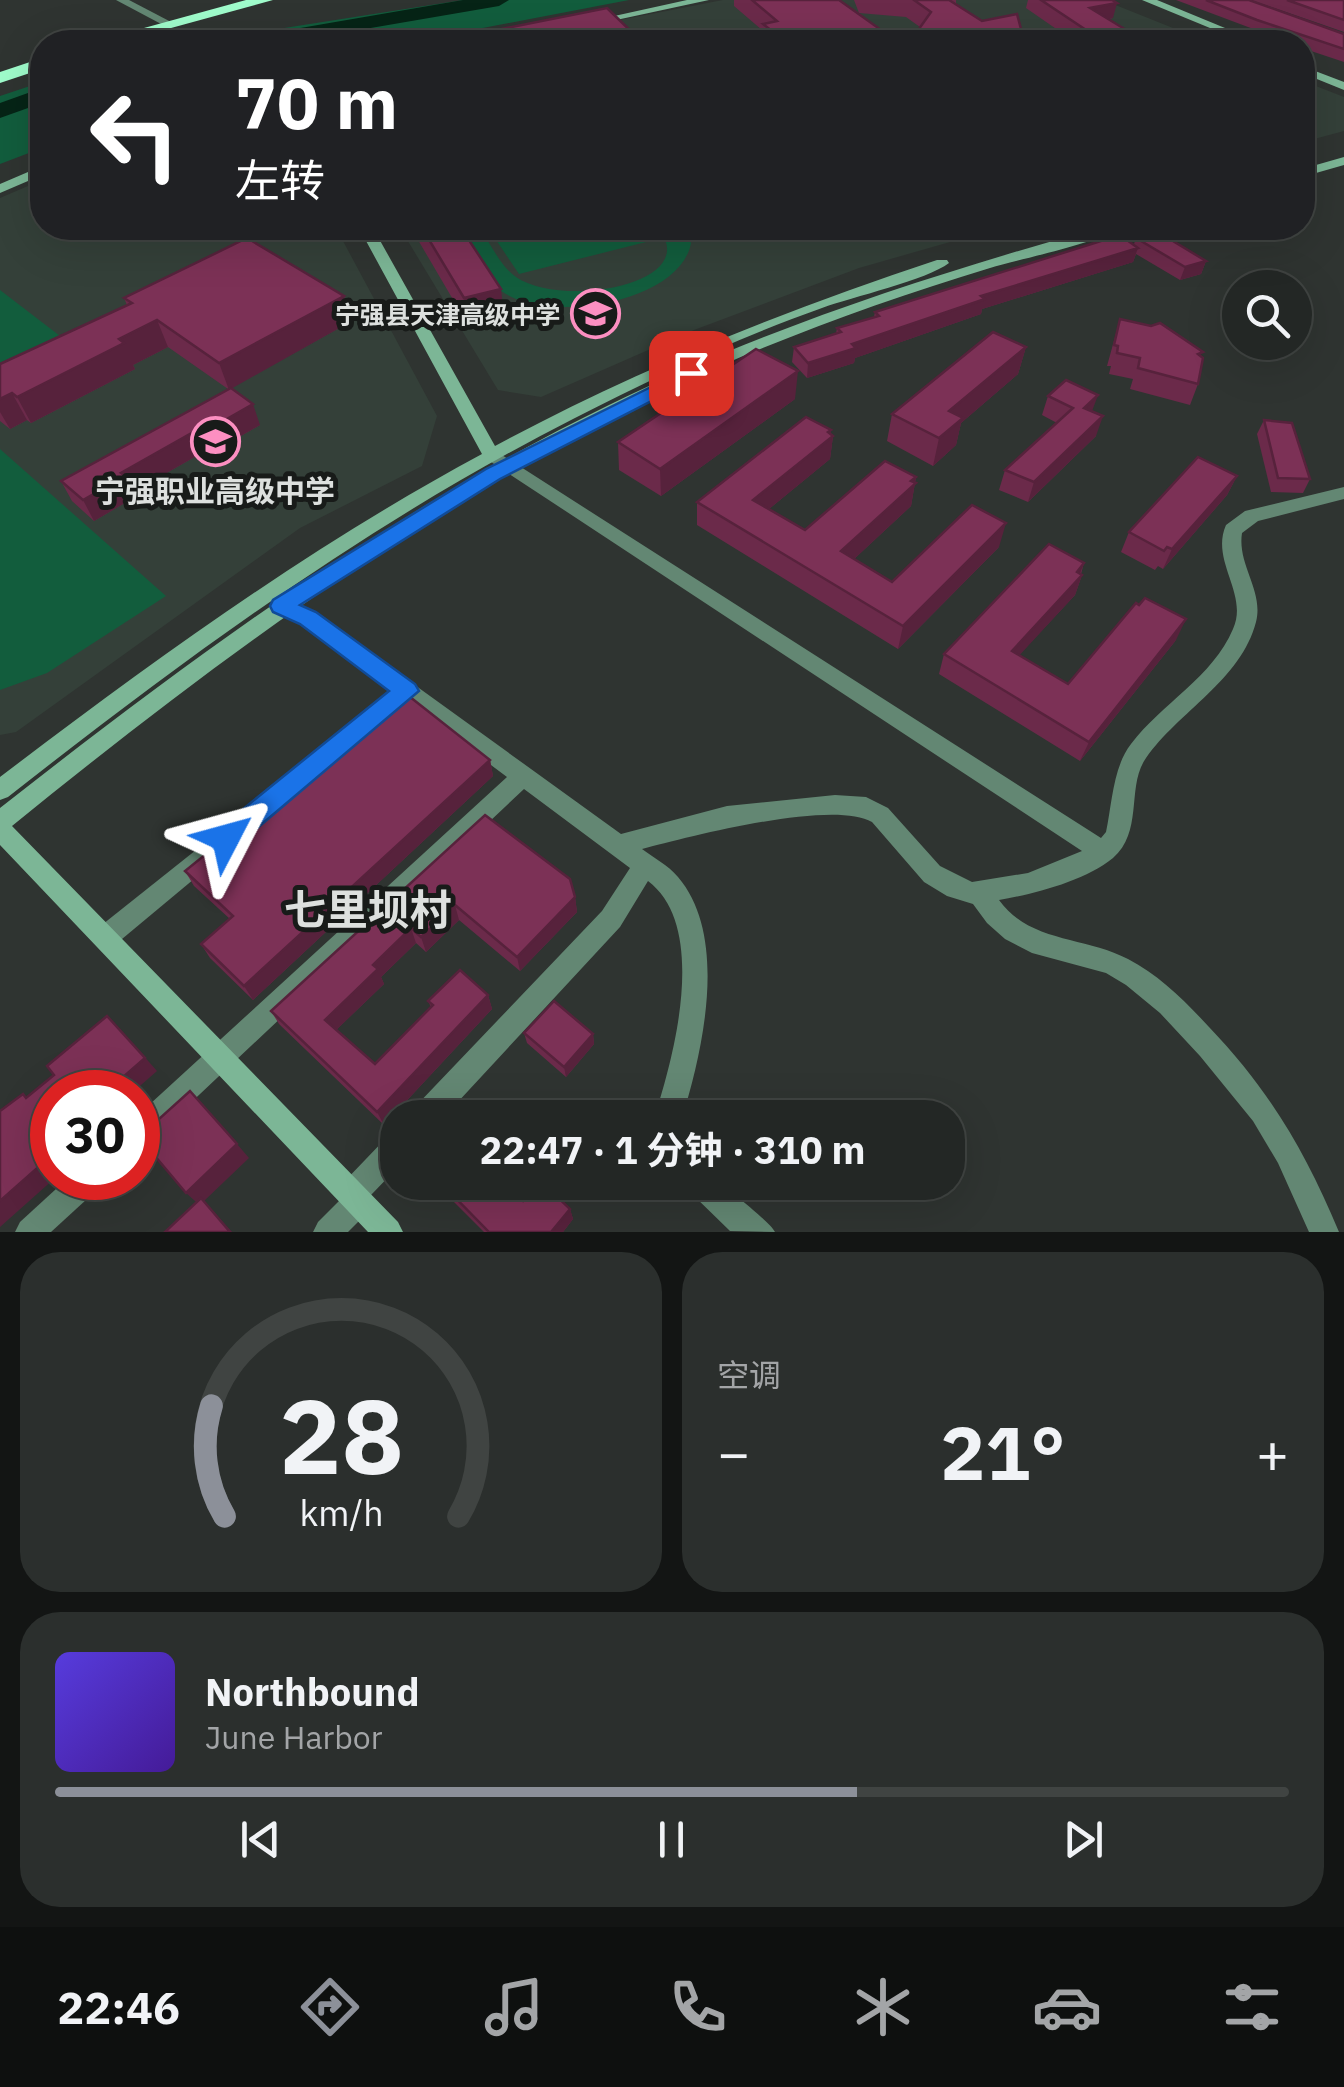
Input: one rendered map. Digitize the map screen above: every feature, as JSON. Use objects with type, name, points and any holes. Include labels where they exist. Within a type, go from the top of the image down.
[{"type":"highway","points":[[142,30],[265,0]]},
{"type":"highway","points":[[0,78],[30,67]]},
{"type":"street","points":[[121,0],[166,23]]},
{"type":"street","points":[[579,24],[704,0]]},
{"type":"street","points":[[1130,0],[1205,30]]},
{"type":"street","points":[[1147,0],[1223,30]]},
{"type":"street","points":[[1315,71],[1344,82]]},
{"type":"street","points":[[1315,157],[1344,149]]},
{"type":"street","points":[[1315,169],[1344,161]]},
{"type":"street","points":[[0,189],[30,175]]},
{"type":"street","points":[[373,240],[499,460],[1103,852]]},
{"type":"street","points":[[0,790],[220,622],[499,460],[699,352],[913,272],[1023,240]]},
{"type":"street","points":[[0,822],[281,606],[499,460],[781,336],[925,282],[1070,240]]},
{"type":"street","points":[[615,846],[727,816],[835,805],[866,807],[880,815],[939,880],[955,888],[979,892],[1044,880],[1103,852],[1116,837],[1131,764],[1138,751],[1224,659],[1243,633],[1248,612],[1229,552],[1233,530],[1252,516],[1344,493]]},
{"type":"street","points":[[281,606],[308,618],[668,882],[684,907],[696,977],[672,1100]]},
{"type":"street","points":[[286,789],[406,691]]},
{"type":"street","points":[[160,1112],[522,777]]},
{"type":"street","points":[[0,829],[388,1232]]},
{"type":"street","points":[[106,936],[226,838]]},
{"type":"street","points":[[441,1100],[610,920],[646,864]]},
{"type":"street","points":[[979,892],[1007,929],[1026,941],[1105,961],[1138,978],[1168,1002],[1272,1126],[1324,1232]]},
{"type":"street","points":[[328,1232],[380,1167]]},
{"type":"street","points":[[30,1232],[65,1200]]},
{"type":"street","points":[[718,1200],[740,1221],[760,1232]]},
{"type":"shaded area","points":[[723,0],[1103,0],[1178,30],[569,30]]},
{"type":"shaded area","points":[[1315,86],[1344,97],[1344,131],[1315,139]]},
{"type":"shaded area","name":"宁强职业高级中学","points":[[30,185],[30,240],[342,240],[437,416],[422,466],[300,528],[16,732],[0,735],[0,198]]},
{"type":"shaded area","name":"宁强县天津高级中学","points":[[407,240],[957,240],[859,268],[694,330],[541,397],[498,390]]},
{"type":"green space","points":[[463,0],[629,0],[473,30],[271,30]]},
{"type":"green space","points":[[30,86],[30,153],[0,164],[0,96]]},
{"type":"green space","points":[[461,240],[488,240],[516,277],[564,291],[622,286],[646,277],[662,264],[667,247],[664,240],[691,243],[681,264],[663,281],[637,294],[576,307],[520,301],[500,290]]},
{"type":"green space","points":[[496,240],[654,240],[519,274]]},
{"type":"green space","points":[[0,290],[60,336],[0,365]]},
{"type":"green space","points":[[0,449],[166,596],[47,673],[0,690]]},
{"type":"building","points":[[752,0],[839,0],[881,30],[771,30],[763,24],[777,21]]},
{"type":"building","points":[[914,0],[949,0],[982,21],[1017,14],[1021,29],[918,30],[931,12]]},
{"type":"building","points":[[1041,0],[1117,3],[1090,8],[1126,30],[1086,30]]},
{"type":"building","points":[[1206,0],[1249,0],[1344,34],[1344,49],[1315,39],[1315,30],[1287,30]]},
{"type":"building","points":[[1287,0],[1344,0],[1344,20]]},
{"type":"building","points":[[607,8],[630,30],[496,30]]},
{"type":"building","points":[[243,240],[250,240],[344,296],[219,363],[157,320],[119,339],[124,343],[17,397],[12,393],[0,399],[0,364],[132,303],[124,298]]},
{"type":"building","points":[[429,240],[469,240],[501,289],[464,298]]},
{"type":"building","points":[[1104,240],[1127,240],[1138,248],[981,296],[985,299],[808,363],[794,347],[841,332],[837,328],[879,316],[875,312]]},
{"type":"building","points":[[1139,240],[1171,240],[1206,261],[1185,267]]},
{"type":"building","points":[[1120,319],[1151,326],[1160,323],[1203,352],[1198,354],[1203,358],[1198,384],[1138,368],[1140,358],[1117,353],[1118,346],[1114,345]]},
{"type":"building","points":[[993,332],[1026,347],[949,411],[963,418],[939,438],[892,414]]},
{"type":"building","points":[[756,349],[798,371],[660,469],[618,442]]},
{"type":"building","points":[[1066,380],[1098,395],[1084,408],[1103,416],[1034,482],[1005,470],[1073,408],[1048,396]]},
{"type":"building","points":[[231,388],[253,404],[218,424],[213,421],[121,473],[125,476],[83,500],[61,481]]},
{"type":"building","points":[[806,417],[831,430],[828,432],[833,436],[753,500],[805,530],[885,461],[916,477],[911,481],[916,483],[841,551],[892,582],[972,505],[1006,523],[903,626],[697,502]]},
{"type":"building","points":[[1264,420],[1292,423],[1310,479],[1278,478]]},
{"type":"building","points":[[1198,457],[1237,476],[1172,549],[1167,547],[1164,551],[1129,532]]},
{"type":"building","points":[[1049,544],[1084,563],[1077,572],[1082,575],[1012,651],[1068,684],[1136,603],[1139,605],[1145,598],[1186,619],[1089,742],[944,654]]},
{"type":"building","points":[[405,693],[490,760],[244,986],[201,944],[233,916],[185,871]]},
{"type":"building","points":[[485,815],[570,879],[575,897],[517,957],[455,905],[421,937],[411,928],[373,965],[378,969],[325,1020],[375,1064],[433,1005],[428,1001],[460,970],[488,995],[388,1100],[380,1100],[377,1112],[271,1011]]},
{"type":"building","points":[[554,1001],[593,1034],[564,1067],[524,1033]]},
{"type":"building","points":[[107,1016],[145,1058],[131,1070],[50,1070],[47,1066]]},
{"type":"building","points":[[190,1091],[237,1144],[186,1193],[160,1162],[160,1118]]},
{"type":"building","points":[[23,1094],[26,1098],[30,1095],[30,1174],[0,1201],[0,1111]]},
{"type":"building","points":[[201,1198],[230,1232],[165,1232]]},
{"type":"building","points":[[458,1200],[561,1200],[570,1209],[551,1232],[489,1232]]},
{"type":"waterway","points":[[324,30],[499,0]]},
{"type":"waterway","points":[[0,111],[30,100]]},
{"type":"place","name":"宁强县天津高级中学","points":[[595,314]]},
{"type":"place","name":"宁强职业高级中学","points":[[215,441]]},
{"type":"district","name":"七里坝村","points":[[368,909]]},
{"type":"route","points":[[226,838],[406,691],[308,618],[281,606],[528,454],[691,373]]}]
